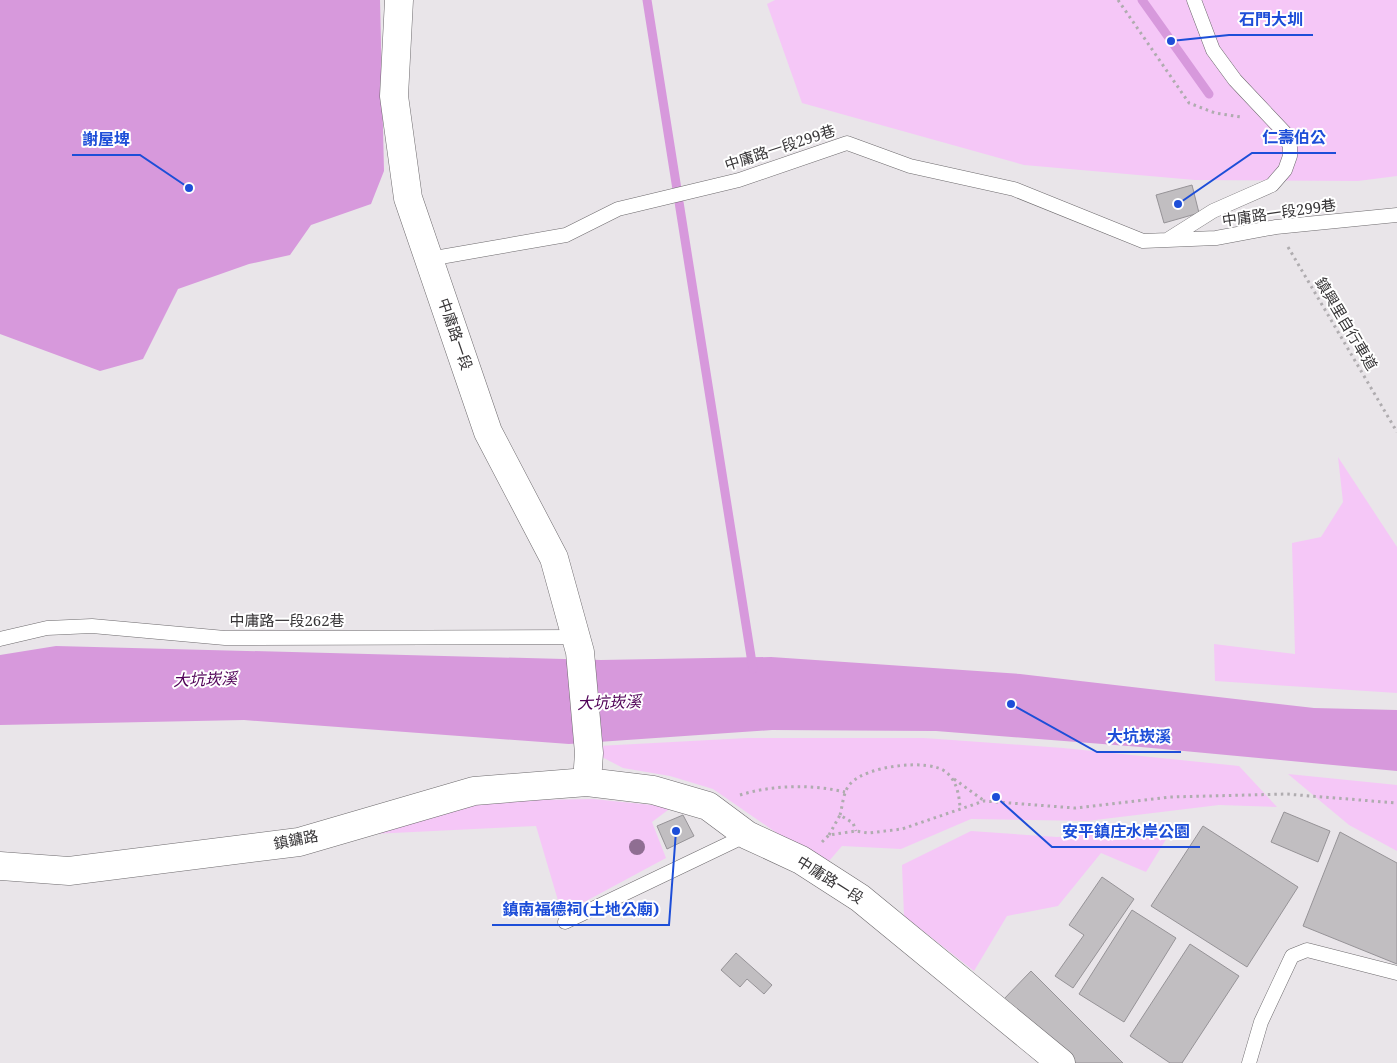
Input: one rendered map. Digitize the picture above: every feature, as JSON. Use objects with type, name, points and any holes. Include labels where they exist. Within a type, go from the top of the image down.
[{"type":"street","name":"中庸路一段","points":[[399,0],[394,96],[408,198],[488,432],[554,558],[578,645],[589,753],[587,782],[652,790],[708,806],[747,835],[801,860],[860,898],[1060,1063]]},
{"type":"street","name":"鎮鏞路","points":[[0,866],[70,871],[299,842],[474,791],[587,782]]},
{"type":"lane","name":"中庸路一段299巷","points":[[1166,241],[1213,211],[1272,185],[1285,170],[1290,147],[1284,132],[1235,80],[1213,50],[1194,0]]},
{"type":"lane","name":"中庸路一段299巷","points":[[429,259],[566,235],[618,209],[739,180],[847,143],[910,166],[1014,189],[1143,241],[1216,238],[1276,227],[1397,215]]},
{"type":"lane","name":"中庸路一段262巷","points":[[0,639],[48,628],[92,626],[225,638],[578,645]]},
{"type":"lane","points":[[565,922],[747,835]]},
{"type":"lane","points":[[1249,1063],[1261,1022],[1292,956],[1307,950],[1397,973]]},
{"type":"path","points":[[1118,0],[1189,103],[1215,113],[1250,118],[1267,113]]},
{"type":"path","name":"鎮興里自行車道","points":[[1276,227],[1397,432]]},
{"type":"path","points":[[801,860],[828,835],[840,814],[845,792],[851,783],[862,775],[893,767],[922,766],[941,769],[984,801]]},
{"type":"path","points":[[953,779],[960,807]]},
{"type":"path","points":[[708,806],[763,788],[827,788],[845,792]]},
{"type":"path","points":[[828,835],[856,831],[868,833],[902,829],[960,807],[984,801],[1075,808],[1170,797],[1286,794],[1397,804]]},
{"type":"path","points":[[840,814],[853,823],[856,831]]},
{"type":"shaded area","points":[[775,0],[1397,0],[1397,176],[1358,181],[1195,180],[1024,165],[802,103],[767,4]]},
{"type":"shaded area","points":[[1338,457],[1397,547],[1397,693],[1215,681],[1214,644],[1295,654],[1292,543],[1321,537],[1343,502]]},
{"type":"shaded area","points":[[747,738],[924,738],[1063,748],[1239,766],[1277,807],[1219,805],[1087,821],[971,819],[901,849],[842,846],[829,861],[797,847],[713,789],[670,776],[623,768],[600,756],[598,746]]},
{"type":"shaded area","points":[[1288,774],[1397,785],[1397,851],[1349,825]]},
{"type":"shaded area","points":[[593,799],[672,807],[652,822],[666,858],[562,914],[536,826],[352,835],[474,801]]},
{"type":"shaded area","points":[[1173,828],[1146,872],[1101,853],[1058,906],[1007,916],[974,971],[904,916],[902,865],[971,831],[1057,837]]},
{"type":"water","points":[[0,0],[380,0],[384,171],[371,204],[311,225],[290,255],[249,264],[178,289],[143,359],[100,371],[0,334]]},
{"type":"water","points":[[56,646],[601,660],[771,657],[1020,674],[1314,708],[1397,710],[1397,771],[1141,747],[936,731],[772,730],[569,744],[244,720],[0,725],[0,655]]},
{"type":"building","points":[[1192,185],[1199,213],[1164,223],[1156,195]]},
{"type":"building","points":[[1284,812],[1330,831],[1318,862],[1271,842]]},
{"type":"building","points":[[683,815],[694,836],[667,849],[657,826]]},
{"type":"building","points":[[1203,826],[1298,887],[1247,967],[1151,906]]},
{"type":"building","points":[[1340,832],[1397,863],[1397,964],[1303,926]]},
{"type":"building","points":[[1102,877],[1134,899],[1073,988],[1055,976],[1084,935],[1069,925]]},
{"type":"building","points":[[1132,910],[1176,938],[1124,1022],[1079,994]]},
{"type":"building","points":[[1190,944],[1239,976],[1182,1063],[1170,1063],[1130,1036]]},
{"type":"building","points":[[736,953],[772,985],[764,994],[747,979],[740,987],[721,970]]},
{"type":"building","points":[[1031,971],[1123,1063],[1067,1063],[1003,1000]]},
{"type":"waterway","points":[[647,0],[753,669]]},
{"type":"waterway","points":[[1142,0],[1209,94]]},
{"type":"place","name":"石門大圳","points":[[1171,41]]},
{"type":"place","name":"謝屋埤","points":[[189,188]]},
{"type":"place","name":"仁壽伯公","points":[[1178,204]]},
{"type":"place","name":"大坑崁溪","points":[[1011,704]]},
{"type":"place","name":"安平鎮庄水岸公園","points":[[996,797]]},
{"type":"place","name":"鎮南福德祠(土地公廟)","points":[[676,831]]}]
